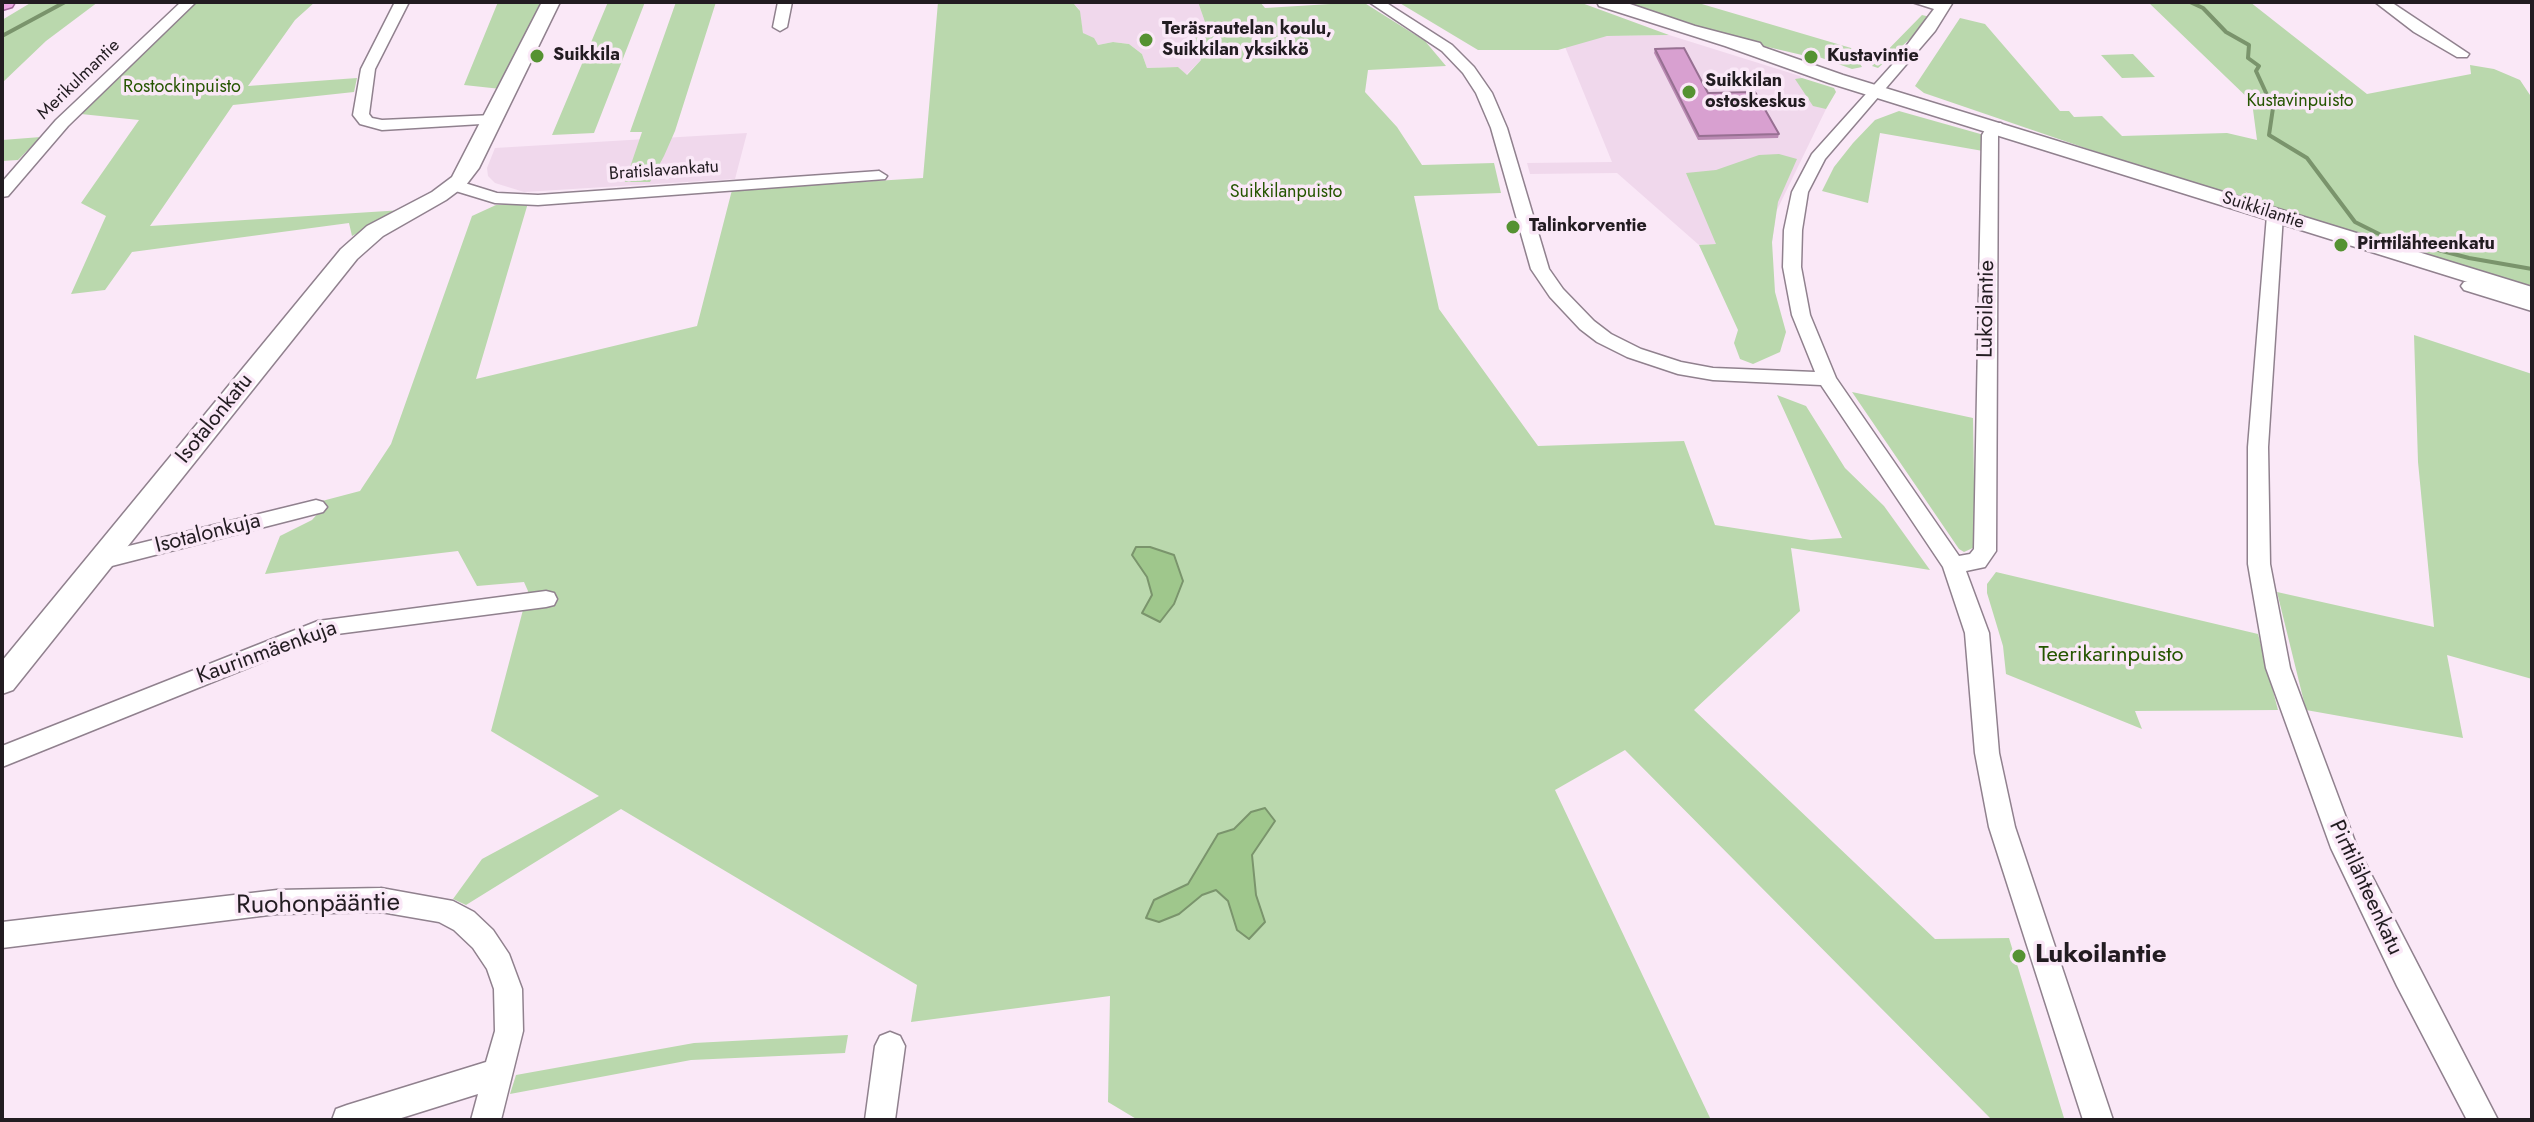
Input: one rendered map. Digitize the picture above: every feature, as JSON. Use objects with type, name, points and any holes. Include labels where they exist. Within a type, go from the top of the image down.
[{"type":"main road","name":"Suikkilantie","points":[[1606,2],[1734,44],[1797,59],[1995,126],[2532,295]]},
{"type":"street","name":"Merikulmantie","points":[[2,192],[29,157],[62,123],[189,2]]},
{"type":"street","points":[[402,2],[368,69],[361,115],[366,121],[382,125],[493,120]]},
{"type":"street","points":[[455,185],[469,168],[551,2]]},
{"type":"street","points":[[780,27],[785,2]]},
{"type":"street","points":[[1376,2],[1447,48],[1469,70],[1484,93],[1499,128],[1540,269],[1556,293],[1587,325],[1604,338],[1634,353],[1678,368],[1713,374],[1827,379]]},
{"type":"street","points":[[1919,2],[1944,4],[1930,28],[1818,157],[1800,192],[1793,230],[1792,267],[1801,315],[1827,379],[1953,565],[1977,633],[1987,753],[2002,827],[2098,1120]]},
{"type":"street","points":[[2382,2],[2419,29],[2462,54]]},
{"type":"street","name":"Lukoilantie","points":[[1953,565],[1977,561],[1985,551],[1990,135],[1995,126]]},
{"type":"street","name":"Bratislavankatu","points":[[455,185],[495,198],[538,200],[879,176]]},
{"type":"street","name":"Isotalonkatu","points":[[2,682],[355,248],[375,231],[455,185]]},
{"type":"street","name":"Pirttilähteenkatu","points":[[2275,215],[2258,447],[2259,564],[2278,668],[2344,848],[2407,977],[2483,1120]]},
{"type":"street","points":[[2470,286],[2532,305]]},
{"type":"street","name":"Isotalonkuja","points":[[100,561],[316,507]]},
{"type":"street","name":"Kaurinmäenkuja","points":[[2,757],[326,627],[546,599]]},
{"type":"street","name":"Ruohonpääntie","points":[[2,935],[277,902],[381,900],[443,910],[475,930],[492,951],[503,975],[511,1014],[486,1120]]},
{"type":"street","points":[[880,1120],[890,1046]]},
{"type":"street","points":[[347,1120],[499,1073]]},
{"type":"shaded area","name":"Teräsrautelan koulu, Suikkilan yksikkö","points":[[1063,2],[1198,2],[1205,22],[1205,32],[1194,33],[1201,60],[1186,75],[1178,67],[1147,68],[1142,54],[1129,44],[1113,42],[1098,45],[1083,33],[1079,9],[1074,4]]},
{"type":"shaded area","points":[[1669,35],[1800,76],[1826,109],[1776,212],[1772,243],[1699,245],[1617,173],[1530,174],[1527,163],[1612,162],[1561,37]]},
{"type":"shaded area","points":[[747,133],[735,179],[524,192],[495,183],[488,176],[487,168],[495,148]]},
{"type":"shaded area","points":[[1136,547],[1150,547],[1174,555],[1183,581],[1174,604],[1160,622],[1142,613],[1152,595],[1147,577],[1132,555]]},
{"type":"shaded area","points":[[1265,808],[1275,821],[1252,855],[1256,895],[1265,922],[1249,939],[1237,930],[1228,901],[1216,890],[1202,895],[1179,914],[1159,922],[1146,918],[1154,900],[1188,884],[1218,834],[1234,829],[1251,812]]},
{"type":"green space","points":[[32,2],[98,2],[46,41],[2,83],[2,20]]},
{"type":"green space","name":"Rostockinpuisto","points":[[196,2],[315,2],[295,20],[248,86],[357,78],[354,92],[233,105],[150,226],[403,210],[352,236],[349,223],[132,252],[105,290],[71,294],[106,216],[81,203],[139,120],[81,114]]},
{"type":"green space","points":[[498,2],[544,2],[501,89],[464,85]]},
{"type":"green space","points":[[608,2],[645,2],[594,133],[552,135]]},
{"type":"green space","points":[[676,2],[716,2],[675,131],[664,156],[650,182],[625,182],[642,132],[630,132]]},
{"type":"green space","name":"Suikkilanpuisto","points":[[938,2],[1074,4],[1080,11],[1083,33],[1094,38],[1098,45],[1113,42],[1129,44],[1142,54],[1147,68],[1178,67],[1187,75],[1201,60],[1194,32],[1205,31],[1205,22],[1198,2],[1260,2],[1265,8],[1363,2],[1425,41],[1446,66],[1368,70],[1365,92],[1397,127],[1422,165],[1494,163],[1501,193],[1414,196],[1439,309],[1538,446],[1684,441],[1715,525],[1811,540],[1842,538],[1777,395],[1806,406],[1845,468],[1884,506],[1930,570],[1791,548],[1800,611],[1694,710],[1935,939],[2009,938],[2064,1118],[1991,1119],[1625,750],[1555,790],[1711,1120],[1138,1120],[1108,1102],[1110,996],[911,1022],[917,985],[621,809],[466,905],[453,899],[482,859],[599,796],[491,731],[528,591],[524,582],[477,586],[458,551],[265,574],[280,536],[312,520],[321,510],[322,501],[360,491],[391,444],[472,216],[496,205],[528,203],[476,379],[697,326],[732,190],[923,178]]},
{"type":"green space","points":[[1398,2],[1579,2],[1669,35],[1607,36],[1558,50],[1478,50]]},
{"type":"green space","points":[[1616,2],[1695,2],[1851,48],[1862,67],[1852,69],[1808,53],[1802,55],[1738,40]]},
{"type":"green space","name":"Kustavinpuisto","points":[[2148,2],[2250,2],[2367,94],[2471,74],[2470,65],[2494,69],[2520,80],[2532,98],[2532,289],[2272,206],[2244,191],[2262,204],[2129,163],[1924,93],[1915,86],[1960,18],[1985,24],[2060,111],[2069,111],[2074,117],[2102,116],[2122,136],[2227,133],[2257,140],[2252,102]]},
{"type":"green space","points":[[1922,15],[1930,17],[1923,27],[1878,68],[1872,66]]},
{"type":"green space","points":[[2133,54],[2155,77],[2122,78],[2101,55]]},
{"type":"green space","points":[[1802,78],[1834,88],[1836,92],[1826,109],[1813,106],[1795,79]]},
{"type":"green space","points":[[1899,111],[1984,135],[1983,151],[1880,133],[1868,203],[1822,191],[1834,167],[1875,120]]},
{"type":"green space","points":[[41,137],[18,160],[2,161],[2,140]]},
{"type":"green space","points":[[1779,154],[1797,159],[1778,202],[1772,242],[1775,292],[1786,332],[1780,352],[1753,364],[1740,359],[1734,343],[1738,330],[1699,245],[1716,244],[1686,173],[1716,170],[1759,155]]},
{"type":"green space","points":[[2414,335],[2532,374],[2532,679],[2447,655],[2463,738],[2306,710],[2277,592],[2434,627],[2418,462]]},
{"type":"green space","points":[[1852,392],[1973,418],[1975,547],[1964,552],[1959,549]]},
{"type":"green space","name":"Teerikarinpuisto","points":[[1996,572],[2258,634],[2278,710],[2135,711],[2142,729],[2006,674],[2003,646],[1987,593],[1987,584]]},
{"type":"green space","points":[[848,1035],[845,1053],[691,1060],[510,1094],[516,1075],[694,1043]]},
{"type":"building","name":"Suikkilan ostoskeskus","points":[[1684,48],[1708,93],[1755,92],[1779,134],[1699,136],[1655,49]]},
{"type":"waterway","points":[[2,36],[65,2]]},
{"type":"waterway","points":[[2190,2],[2203,8],[2226,32],[2249,45],[2248,58],[2259,66],[2256,71],[2273,108],[2269,135],[2307,158],[2355,222],[2381,235],[2469,258],[2532,269]]},
{"type":"place","name":"Teräsrautelan koulu, Suikkilan yksikkö","points":[[1146,40]]},
{"type":"place","name":"Suikkila","points":[[537,56]]},
{"type":"place","name":"Kustavintie","points":[[1811,57]]},
{"type":"place","name":"Suikkilan ostoskeskus","points":[[1689,92]]},
{"type":"place","name":"Talinkorventie","points":[[1513,227]]},
{"type":"place","name":"Pirttilähteenkatu","points":[[2341,245]]},
{"type":"place","name":"Lukoilantie","points":[[2019,956]]}]
